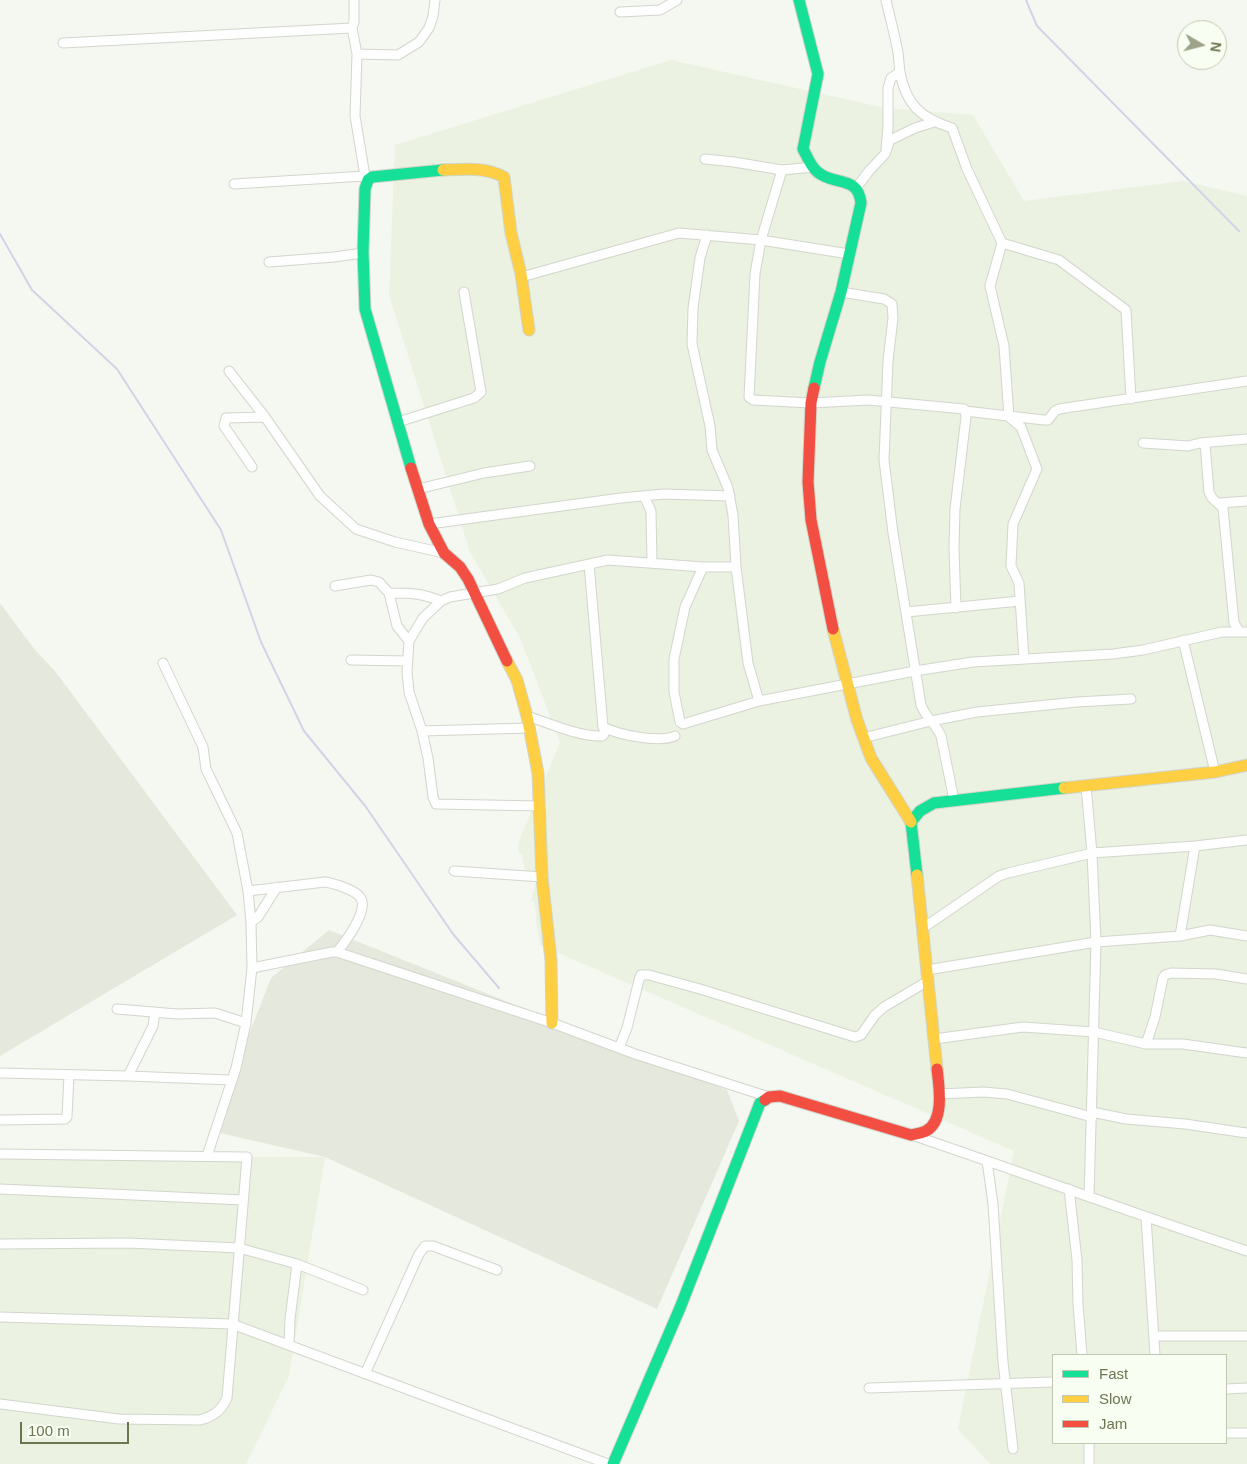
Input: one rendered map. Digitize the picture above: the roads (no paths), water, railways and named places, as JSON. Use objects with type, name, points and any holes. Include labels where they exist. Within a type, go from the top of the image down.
[{"type":"street","points":[[354,0],[354,22],[352,28],[357,54],[355,116],[367,178],[363,253],[365,308],[429,524],[444,553],[460,567],[468,578],[517,680],[527,716],[538,772],[542,877],[551,960],[552,1023]]},
{"type":"street","points":[[357,54],[398,55],[419,42],[429,28],[435,0]]},
{"type":"street","points":[[620,12],[660,10],[677,0]]},
{"type":"street","points":[[800,0],[818,74],[803,149],[820,174],[857,187],[861,194],[861,203],[841,292],[820,362],[811,403],[808,482],[810,520],[833,629],[863,738],[871,758],[911,822],[940,1094],[937,1119],[927,1131],[911,1135]]},
{"type":"street","points":[[886,0],[899,54],[900,72],[911,104],[934,122],[952,128],[967,169],[1002,243],[990,286],[1004,346],[1009,417],[1021,427],[1037,469],[1013,524],[1011,566],[1019,584],[1024,660]]},
{"type":"street","points":[[63,43],[352,28]]},
{"type":"street","points":[[885,154],[888,128],[888,88],[891,78],[900,72]]},
{"type":"street","points":[[857,187],[885,154],[890,140],[915,128],[934,122]]},
{"type":"street","points":[[705,158],[782,170],[814,167]]},
{"type":"street","points":[[234,184],[372,178],[471,168],[499,172],[504,177],[510,232],[521,274],[529,330]]},
{"type":"street","points":[[782,170],[761,240],[753,297],[749,396],[753,400],[811,403],[886,401],[964,408],[966,411],[1048,420],[1055,411],[1060,409],[1247,381]]},
{"type":"street","points":[[521,274],[525,276],[678,233],[761,240],[849,254]]},
{"type":"street","points":[[707,235],[700,258],[692,344],[710,426],[712,450],[730,496],[736,567],[748,664],[759,701]]},
{"type":"street","points":[[1002,243],[1059,260],[1126,310],[1131,399]]},
{"type":"street","points":[[269,262],[363,253]]},
{"type":"street","points":[[398,422],[474,398],[481,392],[464,292]]},
{"type":"street","points":[[841,292],[884,299],[892,304],[893,318],[886,401],[884,460],[892,533],[921,705],[925,715],[938,729],[941,736],[954,800]]},
{"type":"street","points":[[229,371],[265,417],[320,496],[356,529],[395,542],[444,553]]},
{"type":"street","points":[[956,608],[955,510],[966,411]]},
{"type":"street","points":[[252,467],[224,426],[224,420],[226,418],[265,417]]},
{"type":"street","points":[[1143,443],[1188,446],[1200,443],[1247,442]]},
{"type":"street","points":[[1200,443],[1205,444],[1209,492],[1212,498],[1223,508],[1234,623],[1243,632]]},
{"type":"street","points":[[418,489],[484,473],[530,466]]},
{"type":"street","points":[[429,524],[664,494],[730,496]]},
{"type":"street","points":[[644,496],[651,512],[652,563]]},
{"type":"street","points":[[1220,504],[1247,501]]},
{"type":"street","points":[[540,806],[436,804],[433,797],[422,731],[417,721],[409,692],[407,660],[409,641],[423,618],[441,601],[450,597],[498,589],[525,578],[608,560],[736,567]]},
{"type":"street","points":[[527,716],[582,733],[597,736],[604,734],[605,728],[603,727],[599,690],[589,564]]},
{"type":"street","points":[[703,566],[685,607],[674,659],[674,692],[680,722],[683,724],[759,701],[915,671],[973,662],[1114,654],[1143,650],[1222,632],[1243,632]]},
{"type":"street","points":[[335,586],[371,580],[382,584],[389,594],[397,626],[409,641]]},
{"type":"street","points":[[389,594],[408,593],[425,595],[441,601]]},
{"type":"street","points":[[906,612],[1020,602]]},
{"type":"street","points":[[1222,632],[1234,623]]},
{"type":"street","points":[[1183,640],[1215,772]]},
{"type":"street","points":[[351,660],[407,660]]},
{"type":"street","points":[[163,663],[204,747],[206,769],[237,833],[248,891],[251,922],[252,968],[246,1022],[236,1068],[207,1156]]},
{"type":"street","points":[[863,738],[931,721],[986,711],[1131,699]]},
{"type":"street","points":[[422,731],[530,728]]},
{"type":"street","points":[[605,728],[638,737],[658,739],[676,736]]},
{"type":"street","points":[[911,822],[918,811],[929,804],[1215,772],[1247,764]]},
{"type":"street","points":[[1086,786],[1092,853],[1096,942],[1089,1196]]},
{"type":"street","points":[[922,928],[999,876],[1008,873],[1092,853],[1195,846],[1247,840]]},
{"type":"street","points":[[1180,936],[1195,846]]},
{"type":"street","points":[[454,871],[542,877]]},
{"type":"street","points":[[248,891],[325,882],[335,884],[359,896],[362,900],[359,920],[337,952]]},
{"type":"street","points":[[251,922],[258,917],[277,887]]},
{"type":"street","points":[[619,1048],[627,1028],[641,975],[649,975],[700,989],[855,1036],[861,1035],[875,1015],[884,1007],[927,976],[1096,942],[1180,936],[1210,930],[1247,936]]},
{"type":"street","points":[[252,968],[337,952],[769,1097],[780,1096],[911,1135],[1247,1251]]},
{"type":"street","points":[[1146,1044],[1165,975],[1171,973],[1216,974],[1247,980]]},
{"type":"street","points":[[118,1009],[177,1014],[215,1013],[246,1022]]},
{"type":"street","points":[[128,1076],[153,1026],[156,1012]]},
{"type":"street","points":[[934,1039],[1022,1027],[1094,1032],[1146,1044],[1183,1044],[1247,1053]]},
{"type":"street","points":[[0,1074],[231,1080]]},
{"type":"street","points":[[0,1120],[67,1118],[69,1075]]},
{"type":"street","points":[[940,1094],[983,1092],[1007,1094],[1092,1115],[1185,1124],[1247,1133]]},
{"type":"street","points":[[613,1464],[680,1308],[760,1103],[769,1097]]},
{"type":"street","points":[[0,1154],[247,1157],[227,1398],[223,1407],[213,1416],[200,1420],[119,1419],[0,1404]]},
{"type":"street","points":[[987,1161],[993,1204],[1005,1384],[1013,1449]]},
{"type":"street","points":[[0,1189],[243,1200]]},
{"type":"street","points":[[1069,1189],[1077,1260],[1082,1354]]},
{"type":"street","points":[[1146,1217],[1155,1354]]},
{"type":"street","points":[[0,1244],[128,1244],[239,1248],[297,1264],[363,1290]]},
{"type":"street","points":[[365,1374],[419,1254],[425,1246],[433,1246],[497,1270]]},
{"type":"street","points":[[289,1345],[297,1264]]},
{"type":"street","points":[[0,1317],[232,1324],[608,1464]]},
{"type":"street","points":[[1154,1336],[1247,1336]]},
{"type":"street","points":[[870,1388],[1052,1382]]},
{"type":"street","points":[[1227,1389],[1247,1388]]},
{"type":"street","points":[[1227,1433],[1247,1433]]},
{"type":"street","points":[[1089,1444],[1089,1464]]},
{"type":"waterway","points":[[1026,0],[1037,26],[1239,231]]},
{"type":"waterway","points":[[0,234],[32,290],[117,369],[221,530],[261,642],[304,731],[366,807],[453,934],[499,988]]}]
